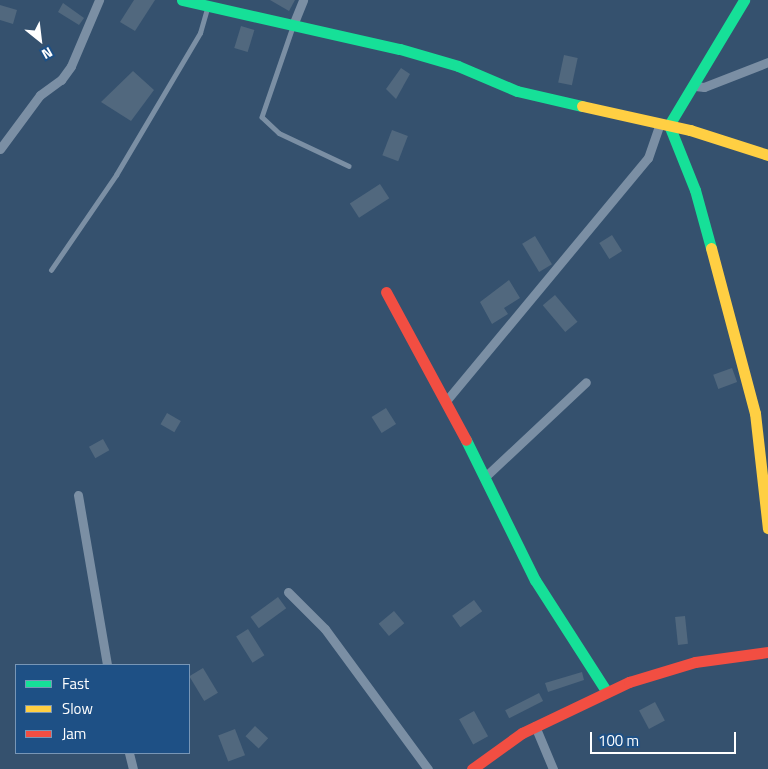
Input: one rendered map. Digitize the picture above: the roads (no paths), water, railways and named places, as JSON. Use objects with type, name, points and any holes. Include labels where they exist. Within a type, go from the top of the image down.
[{"type":"street","points":[[0,149],[40,95],[61,80],[71,66],[99,0]]},
{"type":"street","points":[[182,0],[293,25],[458,66],[517,91],[539,93],[664,124],[768,155]]},
{"type":"street","points":[[293,25],[303,0]]},
{"type":"street","points":[[446,401],[648,158],[664,124],[695,86],[744,0]]},
{"type":"street","points":[[695,86],[704,87],[768,62]]},
{"type":"street","points":[[664,124],[695,190],[755,413],[768,528]]},
{"type":"street","points":[[386,292],[486,476],[534,580],[608,692]]},
{"type":"street","points":[[486,476],[586,382]]},
{"type":"street","points":[[78,495],[107,664]]},
{"type":"street","points":[[288,592],[325,629],[428,769]]},
{"type":"street","points":[[472,769],[534,726],[608,692],[695,662],[768,652]]},
{"type":"street","points":[[534,726],[553,769]]},
{"type":"street","points":[[129,754],[133,769]]},
{"type":"lane","points":[[51,270],[116,174],[200,32],[208,7]]},
{"type":"lane","points":[[293,25],[262,117],[279,133],[349,166]]}]
